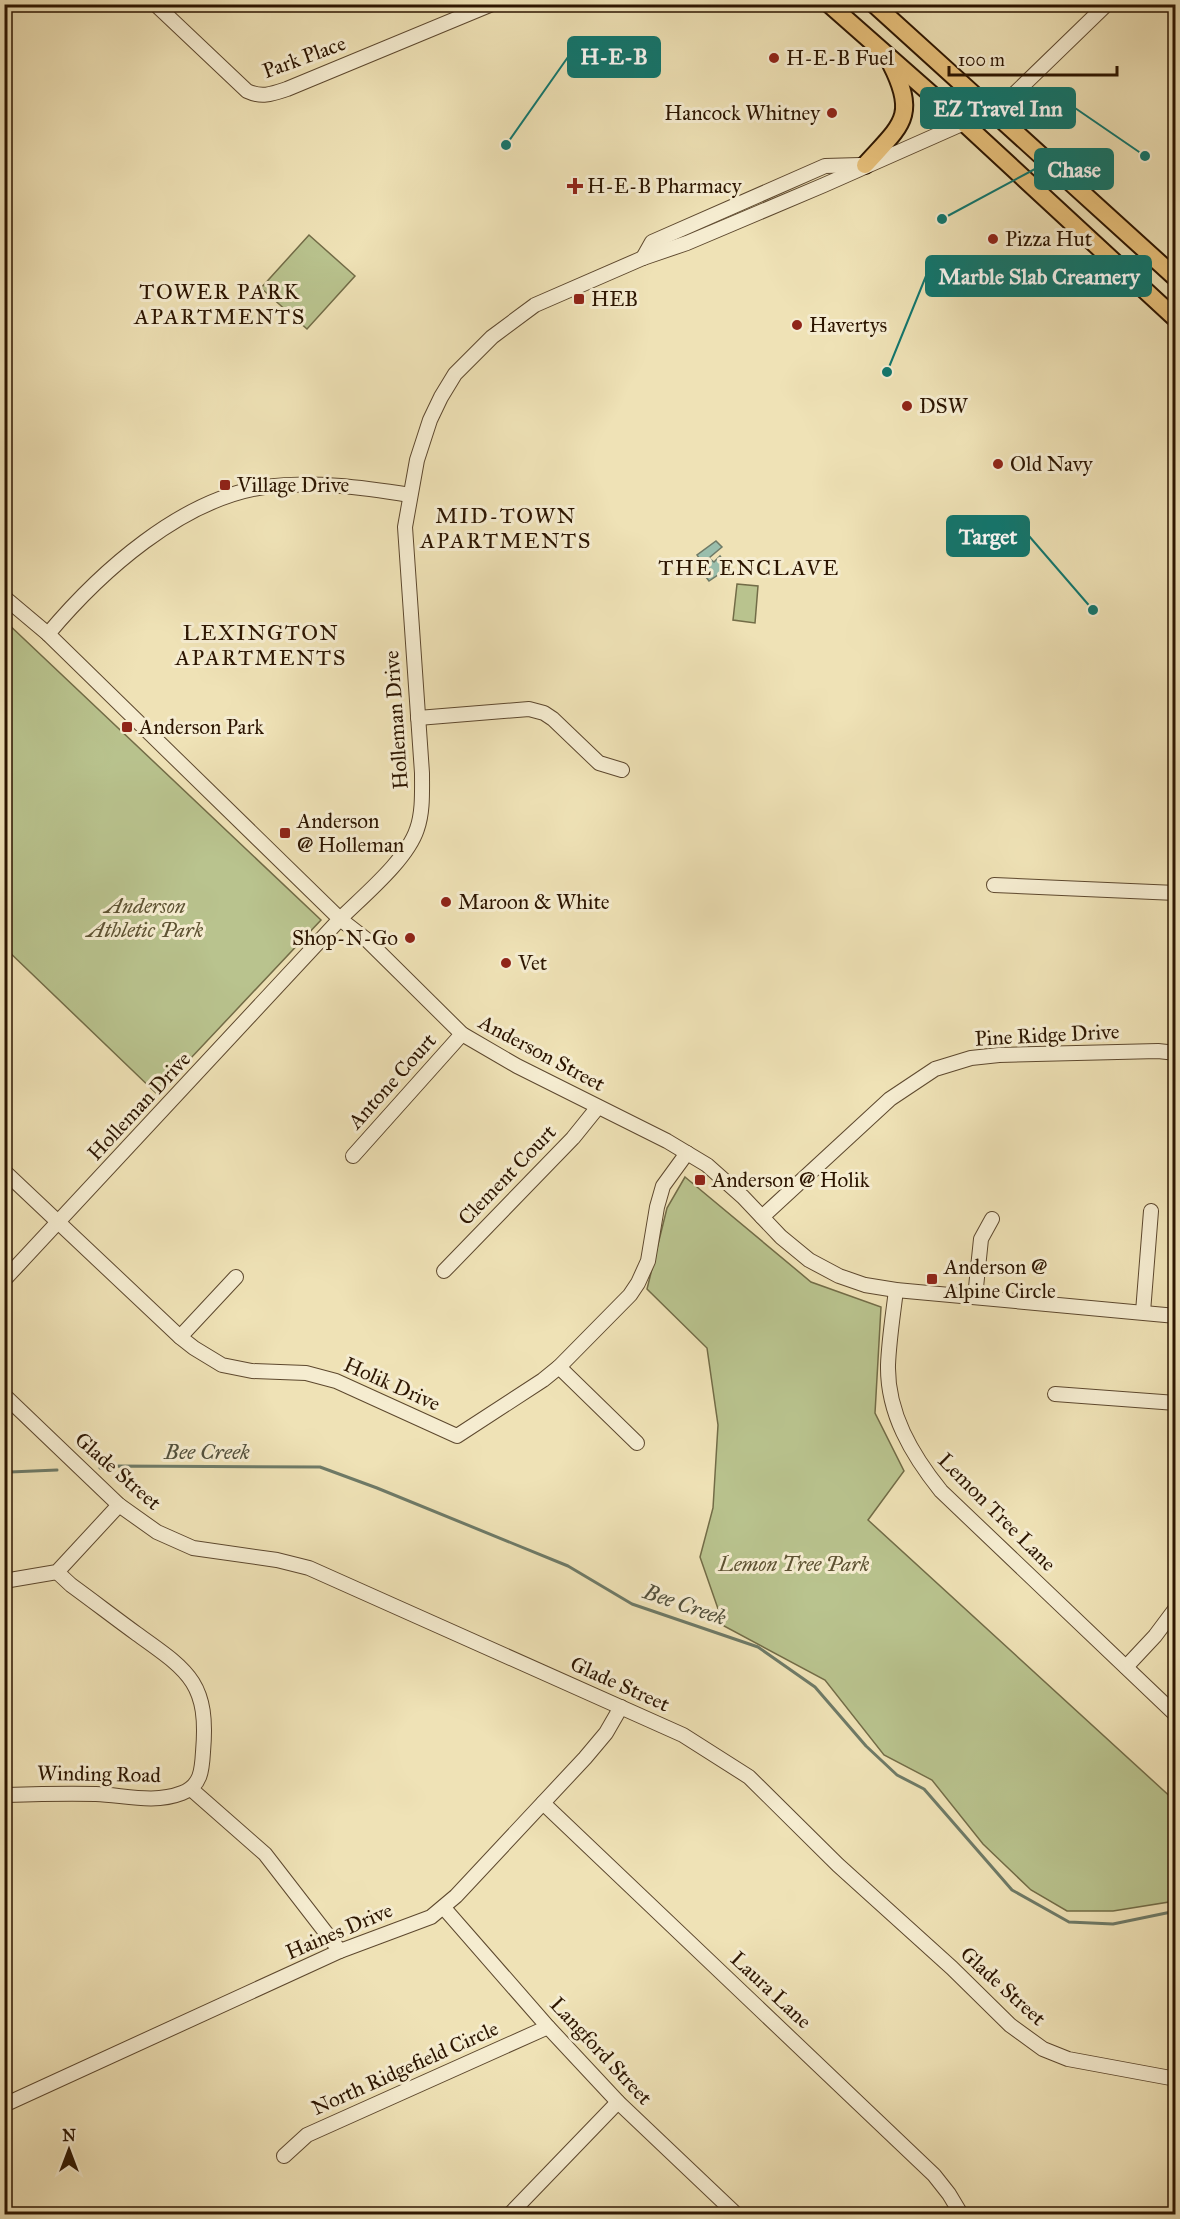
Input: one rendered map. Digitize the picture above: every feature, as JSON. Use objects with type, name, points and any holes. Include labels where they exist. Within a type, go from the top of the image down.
[{"type":"main road","points":[[829,4],[964,123],[1176,319]]},
{"type":"main road","points":[[874,4],[1175,277]]},
{"type":"main road","points":[[865,165],[896,130],[905,110],[902,85],[886,55]]},
{"type":"street","name":"Park Place","points":[[155,4],[247,91],[258,96],[270,95],[287,89],[492,4]]},
{"type":"street","name":"Holleman Drive","points":[[4,1280],[340,918],[371,889],[407,849],[417,830],[422,800],[405,527],[417,460],[430,420],[455,374],[483,345],[535,305],[644,258],[687,243],[990,110],[1009,99],[1107,4]]},
{"type":"street","name":"Holleman Drive","points":[[644,258],[652,242],[825,166],[865,165]]},
{"type":"street","points":[[687,243],[696,230],[717,219],[724,210],[748,206],[769,197],[787,200],[789,192],[794,187],[820,174],[825,166]]},
{"type":"street","points":[[48,634],[94,585],[125,557],[167,525],[236,494],[263,487],[312,484],[355,486],[410,495]]},
{"type":"street","name":"Anderson Street","points":[[4,597],[48,634],[462,1034],[517,1066],[687,1153],[724,1179],[781,1237],[809,1260],[839,1276],[865,1285],[896,1290],[1176,1316]]},
{"type":"street","points":[[418,718],[528,709],[544,713],[599,763],[622,770]]},
{"type":"street","points":[[994,885],[1176,893]]},
{"type":"street","name":"Antone Court","points":[[354,1156],[462,1034]]},
{"type":"street","name":"Pine Ridge Drive","points":[[762,1217],[890,1098],[935,1069],[971,1058],[999,1055],[1158,1051],[1176,1053]]},
{"type":"street","name":"Clement Court","points":[[444,1271],[573,1138],[598,1107]]},
{"type":"street","name":"Holik Drive","points":[[4,1171],[180,1337],[222,1365],[252,1371],[306,1373],[336,1381],[457,1436],[560,1367],[624,1301],[638,1283],[648,1261],[663,1186],[687,1153]]},
{"type":"street","points":[[1143,1312],[1151,1211]]},
{"type":"street","points":[[975,1297],[981,1239],[992,1220]]},
{"type":"street","points":[[180,1337],[236,1277]]},
{"type":"street","name":"Lemon Tree Lane","points":[[896,1290],[888,1365],[890,1395],[904,1434],[919,1464],[941,1491],[1176,1715]]},
{"type":"street","points":[[560,1367],[637,1443]]},
{"type":"street","points":[[1055,1394],[1176,1403]]},
{"type":"street","name":"Glade Street","points":[[4,1395],[119,1505],[135,1518],[173,1540],[210,1552],[277,1560],[309,1568],[683,1735],[749,1777],[838,1865],[952,1968],[1010,2025],[1043,2049],[1068,2060],[1176,2079]]},
{"type":"street","points":[[4,1581],[57,1572],[119,1505]]},
{"type":"street","points":[[57,1572],[71,1585],[168,1655],[186,1672],[196,1687],[202,1703],[204,1739],[199,1780],[192,1788],[265,1854],[340,1951]]},
{"type":"street","points":[[1126,1667],[1155,1636],[1176,1608]]},
{"type":"street","name":"Haines Drive","points":[[4,2105],[340,1951],[432,1917],[444,1908],[606,1733],[621,1707]]},
{"type":"street","name":"Winding Road","points":[[4,1795],[99,1794],[150,1799],[180,1794],[192,1788]]},
{"type":"street","name":"Laura Lane","points":[[543,1803],[934,2175],[961,2214]]},
{"type":"street","name":"Langford Street","points":[[444,1908],[548,2027],[618,2102],[732,2213]]},
{"type":"street","name":"North Ridgefield Circle","points":[[284,2156],[307,2135],[548,2027]]},
{"type":"street","points":[[510,2214],[618,2102]]},
{"type":"green space","points":[[309,235],[355,276],[307,329],[261,288]]},
{"type":"green space","points":[[737,584],[758,586],[755,623],[733,620]]},
{"type":"green space","name":"Anderson Athletic Park","points":[[5,621],[321,920],[157,1094],[5,948]]},
{"type":"green space","name":"Lemon Tree Park","points":[[685,1177],[811,1282],[881,1307],[875,1413],[904,1471],[868,1520],[1175,1801],[1175,1901],[1113,1911],[1067,1911],[1031,1890],[983,1844],[932,1780],[884,1755],[825,1680],[724,1626],[700,1557],[713,1508],[718,1425],[707,1348],[647,1289],[667,1208]]},
{"type":"shaded area","points":[[716,541],[722,547],[709,558],[714,562],[720,556],[728,568],[709,581],[702,572],[706,568],[697,555]]},
{"type":"waterway","name":"Bee Creek","points":[[100,1468],[114,1466],[320,1467],[568,1566],[632,1604],[758,1647],[815,1687],[866,1746],[897,1775],[924,1789],[1012,1890],[1069,1922],[1113,1924],[1176,1911]]},
{"type":"waterway","name":"Bee Creek","points":[[4,1475],[10,1472],[57,1470]]},
{"type":"place","name":"H-E-B Fuel","points":[[774,58]]},
{"type":"place","name":"Hancock Whitney","points":[[832,113]]},
{"type":"place","name":"H-E-B","points":[[506,145]]},
{"type":"place","name":"EZ Travel Inn","points":[[1145,156]]},
{"type":"place","name":"H-E-B Pharmacy","points":[[575,186]]},
{"type":"place","name":"Chase","points":[[942,219]]},
{"type":"place","name":"Pizza Hut","points":[[993,239]]},
{"type":"place","name":"HEB","points":[[579,299]]},
{"type":"place","name":"Havertys","points":[[797,325]]},
{"type":"place","name":"Marble Slab Creamery","points":[[887,372]]},
{"type":"place","name":"DSW","points":[[907,406]]},
{"type":"place","name":"Old Navy","points":[[998,464]]},
{"type":"place","name":"Village Drive","points":[[225,485]]},
{"type":"place","name":"Target","points":[[1093,610]]},
{"type":"place","name":"Anderson Park","points":[[127,727]]},
{"type":"place","name":"Anderson @ Holleman","points":[[285,833]]},
{"type":"place","name":"Maroon & White","points":[[446,902]]},
{"type":"place","name":"Shop-N-Go","points":[[410,938]]},
{"type":"place","name":"Vet","points":[[506,963]]},
{"type":"place","name":"Anderson @ Holik","points":[[700,1180]]},
{"type":"place","name":"Anderson @ Alpine Circle","points":[[932,1279]]},
{"type":"district","name":"TOWER PARK APARTMENTS","points":[[220,304]]},
{"type":"district","name":"MID-TOWN APARTMENTS","points":[[506,528]]},
{"type":"district","name":"THE ENCLAVE","points":[[749,567]]},
{"type":"district","name":"LEXINGTON APARTMENTS","points":[[261,644]]}]
